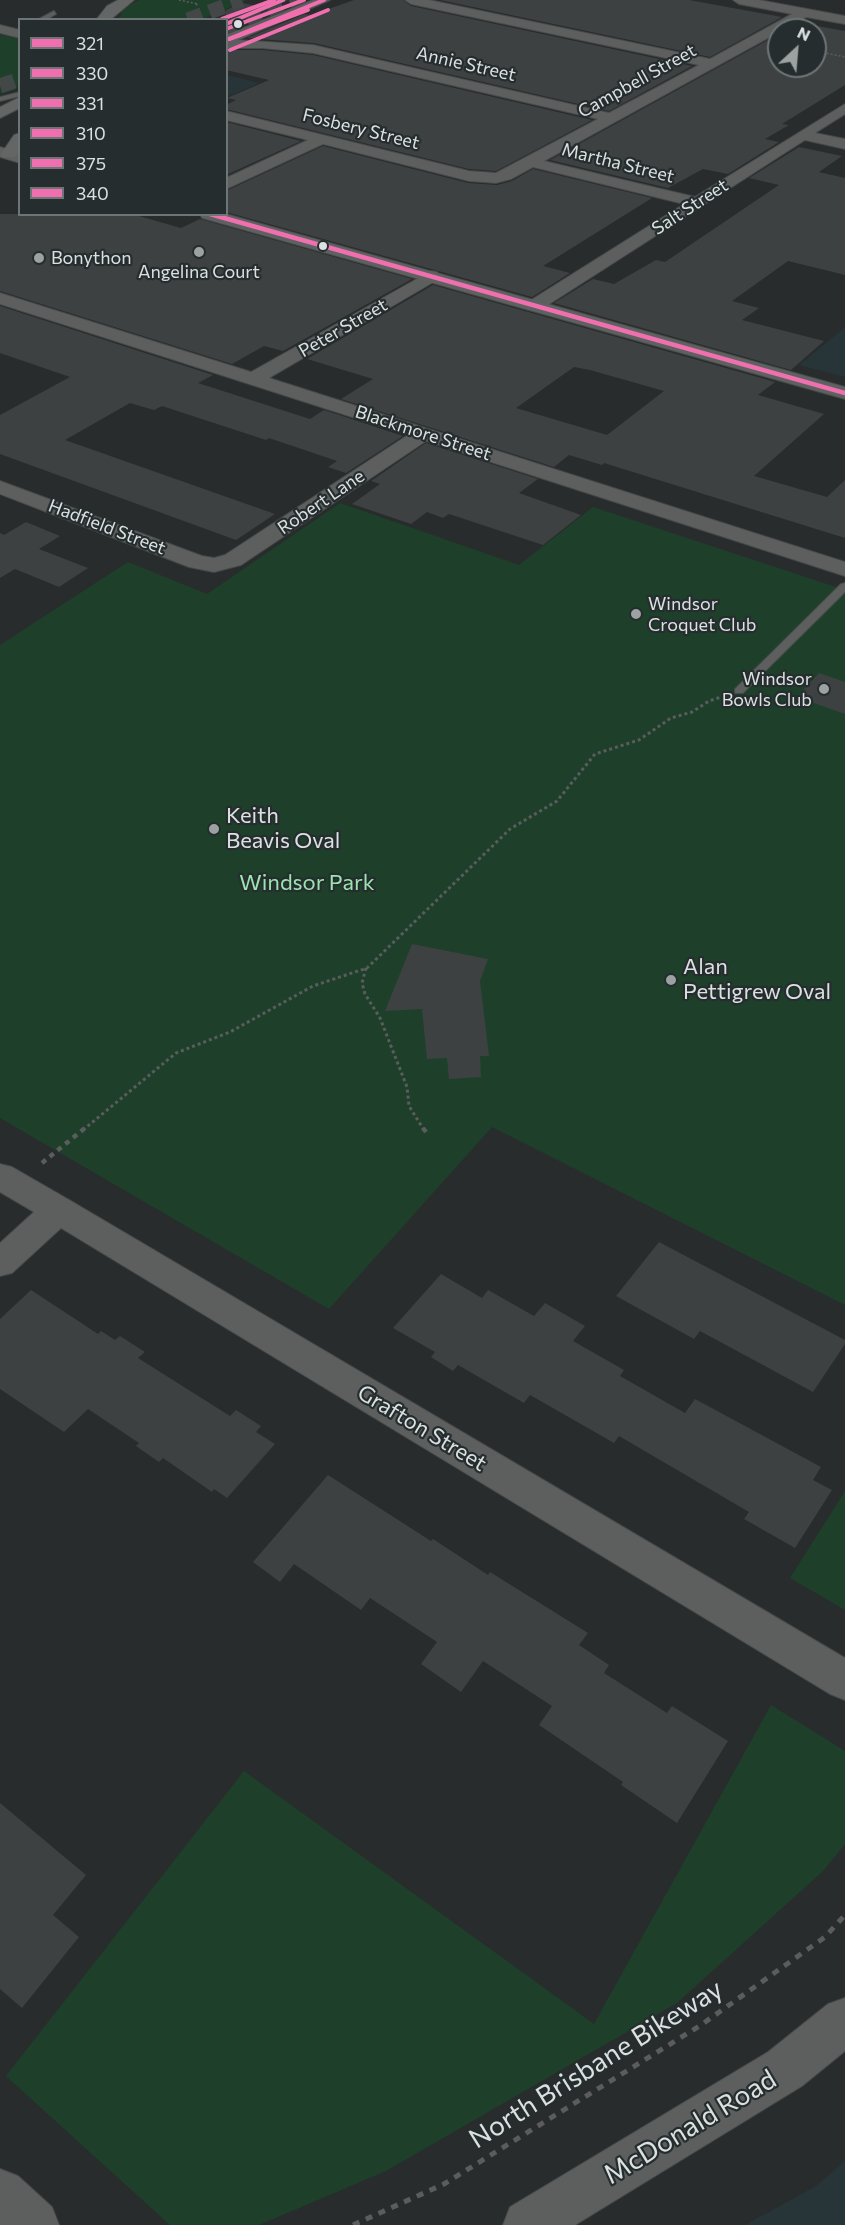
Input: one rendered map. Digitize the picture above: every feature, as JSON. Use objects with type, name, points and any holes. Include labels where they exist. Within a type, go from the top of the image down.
[{"type":"highway","points":[[104,18],[112,9],[127,0]]},
{"type":"highway","points":[[0,113],[18,101]]},
{"type":"highway","points":[[0,129],[18,122]]},
{"type":"highway","points":[[10,161],[18,143]]},
{"type":"main road","points":[[215,216],[845,393]]},
{"type":"street","points":[[228,39],[324,0]]},
{"type":"street","points":[[411,0],[711,63]]},
{"type":"street","points":[[739,0],[845,20]]},
{"type":"street","name":"Campbell Street","points":[[486,179],[505,176],[805,12]]},
{"type":"street","name":"Annie Street","points":[[249,31],[313,49],[611,117]]},
{"type":"street","name":"Annie Street","points":[[228,44],[262,44],[313,49]]},
{"type":"street","name":"Salt Street","points":[[534,306],[845,108]]},
{"type":"street","name":"Fosbery Street","points":[[228,116],[486,179]]},
{"type":"street","points":[[802,135],[845,144]]},
{"type":"street","points":[[228,183],[322,139]]},
{"type":"street","name":"Martha Street","points":[[530,162],[697,202]]},
{"type":"street","name":"Peter Street","points":[[255,378],[431,276]]},
{"type":"street","name":"Blackmore Street","points":[[0,298],[845,569]]},
{"type":"street","name":"Robert Lane","points":[[214,565],[233,561],[425,433]]},
{"type":"street","name":"Hadfield Street","points":[[6,495],[214,565]]},
{"type":"street","name":"Grafton Street","points":[[0,1176],[845,1680]]},
{"type":"street","points":[[0,1263],[59,1210]]},
{"type":"street","name":"McDonald Road","points":[[528,2225],[785,2069],[845,2021]]},
{"type":"street","points":[[0,2194],[34,2225]]},
{"type":"lane","points":[[228,23],[283,0]]},
{"type":"lane","points":[[228,19],[267,1]]},
{"type":"lane","points":[[44,18],[54,13]]},
{"type":"lane","points":[[0,99],[18,94]]},
{"type":"lane","points":[[739,691],[845,586]]},
{"type":"path","points":[[179,0],[198,4],[196,5]]},
{"type":"path","points":[[827,53],[845,57]]},
{"type":"path","points":[[44,1162],[176,1053],[230,1032],[313,986],[367,968],[510,829],[557,801],[595,754],[639,740],[670,718],[692,712],[717,698]]},
{"type":"path","points":[[367,968],[362,983],[365,994],[380,1018],[406,1087],[409,1106],[426,1132]]},
{"type":"path","name":"North Brisbane Bikeway","points":[[353,2225],[444,2184],[702,2025],[825,1937],[845,1915]]},
{"type":"shaded area","points":[[228,75],[259,83],[228,97]]},
{"type":"shaded area","points":[[845,328],[845,377],[799,365],[843,329]]},
{"type":"shaded area","points":[[845,2161],[845,2225],[745,2225],[816,2186]]},
{"type":"green space","points":[[139,0],[247,0],[205,18],[119,18],[123,9]]},
{"type":"green space","points":[[0,35],[18,39],[18,85],[15,90],[0,94]]},
{"type":"green space","name":"Windsor Park","points":[[340,503],[519,565],[593,507],[845,590],[845,1305],[492,1127],[329,1309],[0,1118],[0,645],[128,562],[207,594]]},
{"type":"green space","points":[[845,1491],[845,1610],[790,1578]]},
{"type":"green space","points":[[771,1705],[845,1751],[845,1844],[823,1871],[677,2003],[386,2171],[259,2225],[170,2225],[6,2076],[244,1771],[594,2024]]},
{"type":"building","points":[[354,0],[403,0],[411,6],[692,66],[609,111],[314,43],[247,38],[304,14],[312,15]]},
{"type":"building","points":[[440,0],[689,0],[782,17],[767,18],[767,25],[710,57]]},
{"type":"building","points":[[242,3],[258,6],[228,18],[226,18],[226,10]]},
{"type":"building","points":[[273,8],[282,10],[228,31],[228,27]]},
{"type":"building","points":[[827,28],[845,31],[845,85],[782,124],[789,125],[765,139],[779,142],[728,174],[703,169],[668,188],[550,160],[767,41],[767,78],[827,78]]},
{"type":"building","points":[[228,50],[262,50],[313,55],[592,120],[496,171],[469,169],[228,109],[228,104],[236,100],[228,98],[269,80],[228,70]]},
{"type":"building","points":[[228,123],[301,141],[228,174]]},
{"type":"building","points":[[323,146],[468,183],[497,185],[512,181],[533,169],[652,198],[543,266],[570,273],[532,297],[228,213],[228,190]]},
{"type":"building","points":[[799,147],[842,156],[819,172],[845,178],[845,275],[788,261],[732,301],[759,308],[742,320],[824,341],[791,370],[554,303],[593,279],[614,284],[656,260],[665,262],[779,185],[749,178]]},
{"type":"building","points":[[0,214],[139,216],[181,228],[200,219],[412,279],[283,351],[264,346],[232,364],[0,291]]},
{"type":"building","points":[[433,285],[775,382],[758,395],[824,414],[754,476],[827,497],[845,480],[845,538],[604,463],[602,465],[569,455],[554,467],[341,399],[373,379],[307,359]],"holes":[[[574,367],[664,391],[607,435],[516,408]]]},
{"type":"building","points":[[0,306],[213,375],[198,383],[310,419],[324,410],[403,436],[346,473],[328,467],[337,461],[162,406],[154,410],[130,403],[65,440],[275,514],[236,540],[0,454],[0,415],[70,377],[0,353]]},
{"type":"building","points":[[426,443],[538,479],[519,493],[581,515],[543,545],[449,514],[443,518],[427,512],[411,524],[352,504],[380,484],[371,481]]},
{"type":"building","points":[[26,522],[60,536],[39,549],[88,568],[59,587],[15,569],[0,578],[0,533],[4,535]]},
{"type":"building","name":"Windsor Bowls Club","points":[[819,673],[845,682],[845,714],[797,697]]},
{"type":"building","points":[[412,944],[488,959],[480,981],[489,1056],[480,1056],[481,1077],[449,1079],[447,1058],[427,1059],[422,1009],[385,1011]]},
{"type":"building","points":[[659,1242],[845,1340],[845,1344],[813,1392],[700,1331],[694,1339],[616,1296]]},
{"type":"building","points":[[441,1274],[482,1298],[488,1290],[534,1316],[545,1303],[585,1326],[573,1341],[624,1370],[620,1376],[685,1413],[695,1399],[821,1467],[813,1480],[832,1490],[795,1548],[744,1519],[749,1512],[619,1436],[614,1443],[530,1395],[524,1403],[458,1365],[453,1371],[431,1357],[435,1352],[393,1328]]},
{"type":"building","points":[[31,1290],[98,1334],[101,1331],[115,1340],[120,1336],[145,1352],[138,1358],[230,1416],[236,1410],[261,1426],[256,1432],[275,1444],[227,1498],[214,1489],[212,1492],[163,1458],[159,1462],[136,1446],[139,1443],[88,1409],[64,1432],[0,1389],[0,1319]]},
{"type":"building","points":[[328,1475],[431,1541],[433,1539],[488,1575],[490,1572],[588,1633],[579,1645],[609,1665],[604,1673],[667,1713],[672,1706],[728,1741],[677,1823],[621,1785],[623,1782],[539,1725],[552,1706],[483,1661],[461,1692],[421,1664],[437,1642],[370,1598],[361,1610],[294,1564],[280,1582],[253,1562]]},
{"type":"building","points":[[0,1803],[86,1875],[53,1915],[79,1937],[22,2008],[0,1989]]},
{"type":"tunnel","points":[[193,18],[242,0]]},
{"type":"tunnel","points":[[228,28],[304,0]]},
{"type":"tunnel","points":[[0,86],[18,80]]},
{"type":"transit line","name":"310","points":[[225,18],[274,0]]},
{"type":"transit line","name":"340","points":[[228,23],[283,0]]},
{"type":"transit line","name":"330","points":[[228,28],[304,0]]},
{"type":"transit line","name":"321","points":[[228,39],[324,0]]},
{"type":"transit line","name":"331","points":[[230,39],[308,10]]},
{"type":"transit line","name":"375","points":[[230,50],[328,10]]},
{"type":"transit line","name":"321","points":[[217,216],[845,393]]},
{"type":"place","name":"Angelina Court","points":[[199,252]]},
{"type":"place","name":"Bonython","points":[[39,258]]},
{"type":"place","name":"Windsor Croquet Club","points":[[636,614]]},
{"type":"place","name":"Windsor Bowls Club","points":[[824,689]]},
{"type":"place","name":"Keith Beavis Oval","points":[[214,829]]},
{"type":"place","name":"Alan Pettigrew Oval","points":[[671,980]]}]
